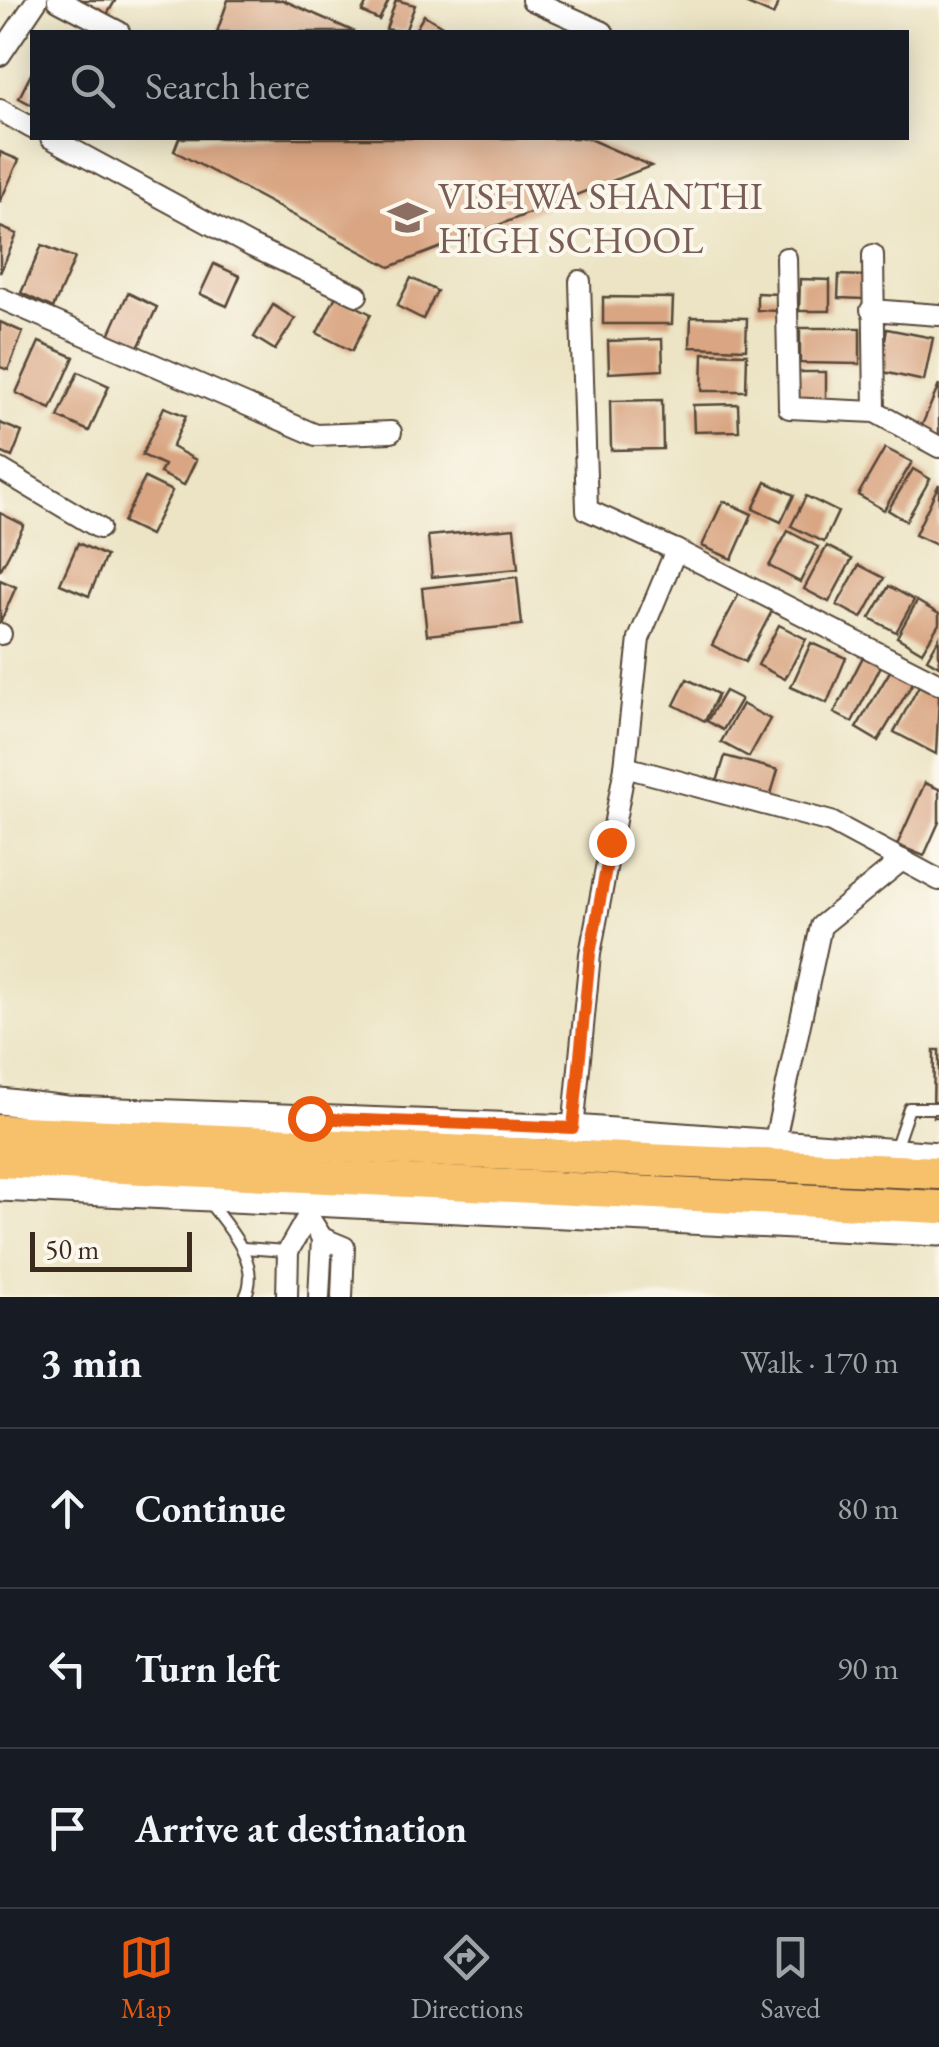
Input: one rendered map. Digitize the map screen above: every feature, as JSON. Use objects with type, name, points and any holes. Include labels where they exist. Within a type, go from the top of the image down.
[{"type":"highway","points":[[0,1130],[219,1128],[571,1142],[888,1162],[939,1173]]},
{"type":"highway","points":[[0,1160],[308,1199],[781,1212],[939,1207]]},
{"type":"street","points":[[0,56],[37,0]]},
{"type":"street","points":[[58,0],[115,30]]},
{"type":"street","points":[[532,0],[599,30]]},
{"type":"street","points":[[0,110],[30,127]]},
{"type":"street","points":[[54,140],[251,246],[356,295]]},
{"type":"street","points":[[873,255],[875,412]]},
{"type":"street","points":[[786,258],[788,408],[875,412],[939,447]]},
{"type":"street","points":[[580,282],[587,510],[676,550],[939,684]]},
{"type":"street","points":[[0,298],[316,435],[391,432]]},
{"type":"street","points":[[871,310],[939,315]]},
{"type":"street","points":[[0,468],[99,528]]},
{"type":"street","points":[[571,1142],[590,954],[624,767],[639,638],[676,550]]},
{"type":"street","points":[[624,767],[831,822],[939,880]]},
{"type":"street","points":[[772,1153],[821,926],[902,860]]},
{"type":"street","points":[[0,1102],[219,1128]]},
{"type":"street","points":[[287,1297],[288,1251],[308,1199],[309,1131]]},
{"type":"street","points":[[888,1162],[939,1155]]},
{"type":"street","points":[[0,1188],[206,1199],[308,1199]]},
{"type":"street","points":[[308,1199],[322,1238],[320,1297]]},
{"type":"street","points":[[781,1212],[939,1234]]},
{"type":"street","points":[[322,1238],[344,1248],[342,1297]]},
{"type":"lane","points":[[888,1162],[909,1108],[939,1108]]},
{"type":"lane","points":[[206,1199],[243,1248],[250,1288],[245,1297]]},
{"type":"lane","points":[[243,1248],[288,1251]]},
{"type":"building","points":[[73,0],[113,0],[115,1],[105,18]]},
{"type":"building","points":[[228,0],[283,0],[350,30],[218,30]]},
{"type":"building","points":[[368,0],[389,0],[379,20],[362,12]]},
{"type":"building","points":[[396,0],[415,5],[406,30],[386,29]]},
{"type":"building","points":[[738,0],[780,0],[773,15]]},
{"type":"building","points":[[424,15],[442,26],[439,30],[415,30]]},
{"type":"building","points":[[30,76],[30,104],[19,98]]},
{"type":"building","name":"VISHWA SHANTHI HIGH SCHOOL","points":[[178,140],[592,140],[651,166],[390,267],[174,151]]},
{"type":"building","points":[[0,152],[19,160],[0,202]]},
{"type":"building","points":[[0,227],[17,234],[0,273]]},
{"type":"building","points":[[42,245],[75,258],[53,308],[21,293]]},
{"type":"building","points":[[214,264],[240,276],[227,306],[200,294]]},
{"type":"building","points":[[839,275],[865,276],[864,299],[838,298]]},
{"type":"building","points":[[411,278],[437,291],[423,319],[397,306]]},
{"type":"building","points":[[800,279],[830,280],[830,311],[799,311]]},
{"type":"building","points":[[128,293],[157,307],[138,348],[109,335]]},
{"type":"building","points":[[757,293],[778,294],[778,311],[757,310]]},
{"type":"building","points":[[336,296],[371,314],[352,351],[317,333]]},
{"type":"building","points":[[603,297],[673,298],[672,324],[603,324]]},
{"type":"building","points":[[273,305],[295,319],[275,350],[254,337]]},
{"type":"building","points":[[691,317],[747,318],[746,349],[690,347]]},
{"type":"building","points":[[0,322],[23,332],[8,370],[0,367]]},
{"type":"building","points":[[800,328],[860,328],[860,364],[800,363]]},
{"type":"building","points":[[887,329],[933,338],[924,381],[879,371]]},
{"type":"building","points":[[662,339],[663,370],[609,373],[608,341]]},
{"type":"building","points":[[39,342],[74,357],[51,409],[16,393]]},
{"type":"building","points":[[703,353],[747,354],[746,391],[702,391]]},
{"type":"building","points":[[78,372],[109,386],[89,431],[58,417]]},
{"type":"building","points":[[798,372],[826,372],[826,404],[798,404]]},
{"type":"building","points":[[939,385],[939,440],[919,432]]},
{"type":"building","points":[[662,400],[663,449],[611,450],[610,401]]},
{"type":"building","points":[[738,404],[739,431],[694,432],[693,405]]},
{"type":"building","points":[[164,407],[186,416],[172,447],[196,460],[184,485],[160,473],[164,465],[142,455]]},
{"type":"building","points":[[0,423],[22,432],[12,457],[0,452]]},
{"type":"building","points":[[885,448],[912,462],[884,510],[858,495]]},
{"type":"building","points":[[913,469],[930,479],[906,521],[888,510]]},
{"type":"building","points":[[145,478],[172,491],[150,535],[123,522]]},
{"type":"building","points":[[766,482],[794,495],[781,522],[753,509]]},
{"type":"building","points":[[939,484],[939,541],[937,545],[915,535]]},
{"type":"building","points":[[806,496],[838,512],[824,542],[791,526]]},
{"type":"building","points":[[723,501],[752,514],[732,559],[702,546]]},
{"type":"building","points":[[0,513],[24,525],[0,571]]},
{"type":"building","points":[[514,528],[518,569],[432,577],[428,536]]},
{"type":"building","points":[[788,531],[818,547],[800,582],[769,566]]},
{"type":"building","points":[[78,543],[106,556],[89,596],[60,584]]},
{"type":"building","points":[[827,546],[852,559],[829,602],[804,589]]},
{"type":"building","points":[[859,565],[884,578],[862,618],[837,605]]},
{"type":"building","points":[[517,577],[522,625],[427,635],[422,588]]},
{"type":"building","points":[[0,580],[16,587],[0,623]]},
{"type":"building","points":[[889,586],[914,600],[896,632],[870,618]]},
{"type":"building","points":[[740,592],[773,609],[745,662],[712,645]]},
{"type":"building","points":[[917,601],[939,614],[939,624],[922,652],[897,637]]},
{"type":"building","points":[[779,625],[806,639],[785,679],[758,665]]},
{"type":"building","points":[[939,638],[939,666],[927,659]]},
{"type":"building","points":[[811,643],[846,658],[827,703],[791,687]]},
{"type":"building","points":[[863,657],[881,666],[852,722],[834,713]]},
{"type":"building","points":[[892,668],[914,681],[878,741],[856,728]]},
{"type":"building","points":[[687,679],[718,694],[705,721],[674,705]]},
{"type":"building","points":[[919,686],[939,696],[936,754],[894,732]]},
{"type":"building","points":[[725,691],[741,699],[723,730],[707,721]]},
{"type":"building","points":[[742,704],[770,719],[749,757],[721,742]]},
{"type":"building","points":[[725,756],[778,770],[769,801],[716,785]]},
{"type":"building","points":[[925,783],[939,789],[939,822],[924,856],[897,845]]},
{"type":"building","points":[[934,1050],[939,1050],[939,1117],[933,1117]]},
{"type":"place","name":"VISHWA SHANTHI HIGH SCHOOL","points":[[408,217]]},
{"type":"route","points":[[310,1118],[573,1128],[590,954],[611,842]]}]
